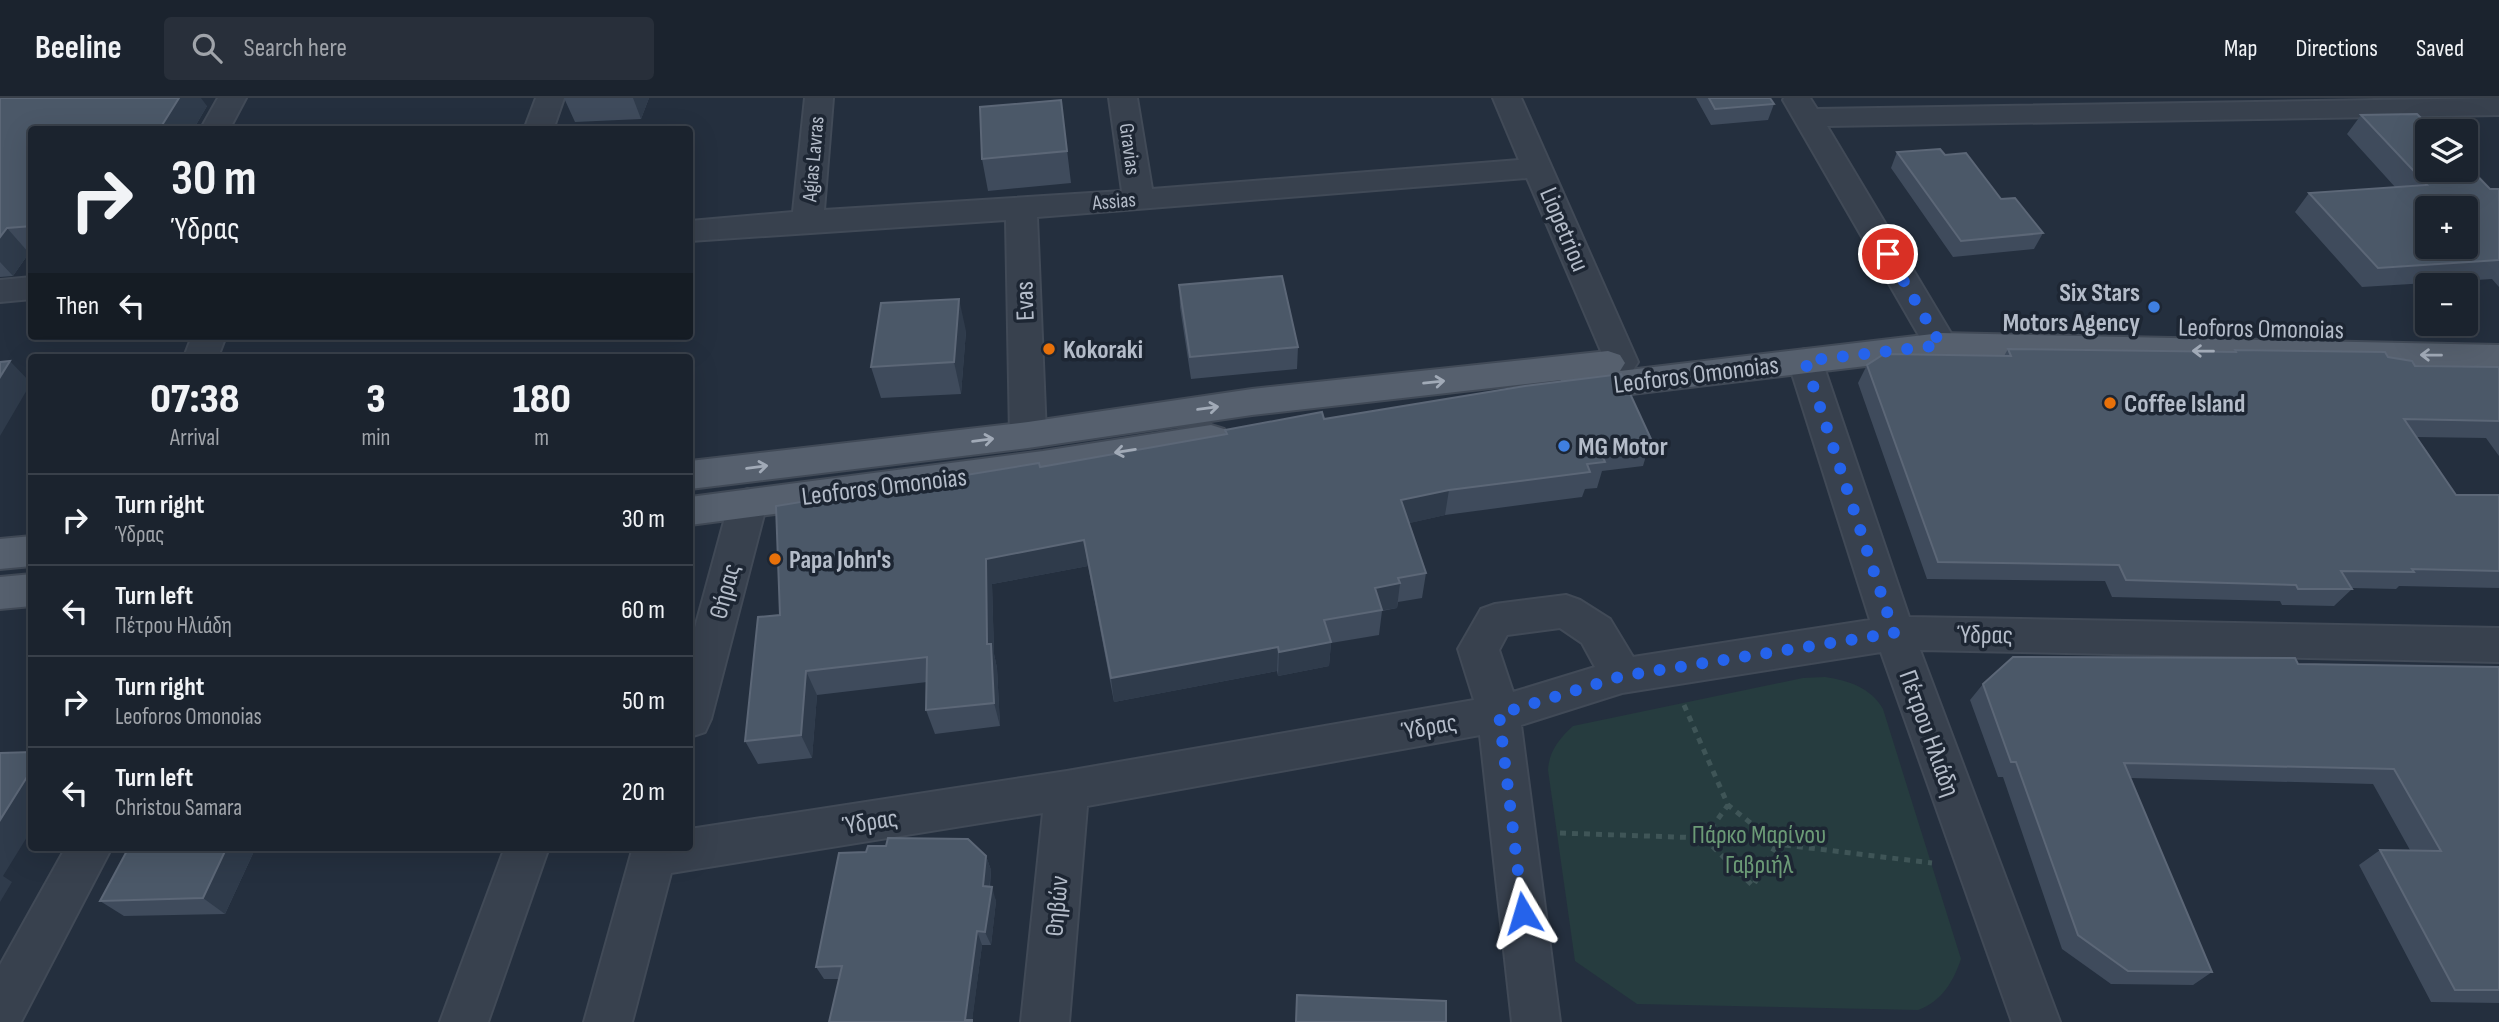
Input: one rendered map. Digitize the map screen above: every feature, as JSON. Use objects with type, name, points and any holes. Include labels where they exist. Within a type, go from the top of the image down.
[{"type":"main road","name":"Leoforos Omonoias","points":[[693,475],[1028,435],[1252,402],[1621,362],[1935,333],[2499,332]]},
{"type":"main road","name":"Leoforos Omonoias","points":[[693,511],[1043,465],[1259,430],[1805,361],[1935,333],[2499,357]]},
{"type":"main road","points":[[0,554],[28,551]]},
{"type":"main road","points":[[0,593],[28,590]]},
{"type":"street","points":[[216,126],[232,98]]},
{"type":"street","points":[[540,126],[550,98]]},
{"type":"street","name":"Agias Lavras","points":[[807,221],[819,98]]},
{"type":"street","name":"Gravias","points":[[1123,98],[1138,199]]},
{"type":"street","name":"Liopetriou","points":[[1507,98],[1621,362]]},
{"type":"street","points":[[1802,108],[2499,106]]},
{"type":"street","points":[[1802,108],[1935,333]]},
{"type":"street","name":"Assias","points":[[693,231],[807,221],[1021,209],[1539,168]]},
{"type":"street","name":"Evas","points":[[1021,209],[1028,435]]},
{"type":"street","points":[[0,291],[28,288]]},
{"type":"street","name":"Πέτρου Ηλιάδη","points":[[1805,361],[1894,633],[2036,1022]]},
{"type":"street","name":"Θήρας","points":[[693,708],[748,503]]},
{"type":"street","points":[[1536,1022],[1499,714],[1478,649],[1495,620],[1566,611],[1596,631],[1622,676]]},
{"type":"street","name":"Ύδρας","points":[[693,845],[1067,790],[1499,714],[1622,676],[1894,633],[2499,645]]},
{"type":"street","name":"Θηβών","points":[[1045,1022],[1067,790]]},
{"type":"street","points":[[0,1012],[88,851]]},
{"type":"street","points":[[464,1022],[526,851]]},
{"type":"street","points":[[608,1022],[654,851]]},
{"type":"path","points":[[1672,668],[1683,704],[1728,805],[1777,844],[1931,863],[1978,863]]},
{"type":"path","points":[[1704,838],[1728,805]]},
{"type":"path","points":[[1514,831],[1704,838],[1753,886],[1777,844]]},
{"type":"green space","name":"Πάρκο Μαρίνου Γαβριήλ","points":[[1825,677],[1858,686],[1872,695],[1883,709],[1961,959],[1950,983],[1940,996],[1918,1010],[1637,1004],[1575,961],[1548,770],[1553,751],[1563,736],[1573,726],[1803,678]]},
{"type":"building","points":[[0,98],[179,98],[162,126],[28,126],[28,226],[7,228],[0,237]]},
{"type":"building","points":[[1709,98],[1770,98],[1774,104],[1715,109]]},
{"type":"building","points":[[1061,100],[1067,151],[982,159],[980,107]]},
{"type":"building","points":[[2417,114],[2422,119],[2415,119],[2415,172],[2361,115]]},
{"type":"building","points":[[1940,149],[1945,155],[1966,153],[2001,199],[2015,198],[2043,233],[1961,241],[1897,152]]},
{"type":"building","points":[[2478,176],[2490,189],[2499,189],[2499,260],[2378,268],[2309,193],[2427,185],[2424,182],[2478,182]]},
{"type":"building","points":[[1282,276],[1298,347],[1190,357],[1179,285]]},
{"type":"building","points":[[959,299],[954,362],[871,367],[881,303]]},
{"type":"building","points":[[2008,349],[2385,352],[2388,357],[2412,361],[2415,366],[2499,367],[2499,421],[2404,419],[2456,495],[2499,495],[2499,571],[2341,571],[2352,589],[2298,589],[2296,585],[2126,580],[2119,565],[1938,562],[1867,365],[1884,354],[2011,356]]},
{"type":"building","points":[[10,361],[0,377],[0,362]]},
{"type":"building","points":[[1621,374],[1651,439],[1598,446],[1605,462],[1587,464],[1590,472],[1449,490],[1401,500],[1426,573],[1398,578],[1400,583],[1375,588],[1382,610],[1324,620],[1331,642],[1279,652],[1278,647],[1111,678],[1084,540],[986,559],[987,644],[991,644],[994,703],[926,710],[927,657],[806,671],[801,735],[745,741],[758,617],[780,615],[776,506],[1039,463],[1040,467],[1227,434],[1225,430],[1322,412],[1324,419],[1525,386]]},
{"type":"building","points":[[2013,657],[2295,658],[2298,664],[2499,667],[2499,990],[2455,990],[2380,850],[2441,851],[2394,769],[2124,763],[2212,972],[2128,971],[2078,935],[2016,762],[2011,762],[1983,684]]},
{"type":"building","points":[[28,752],[28,775],[0,820],[0,753]]},
{"type":"building","points":[[888,838],[968,839],[986,856],[983,886],[992,887],[985,932],[977,931],[965,1020],[972,1022],[829,1022],[842,966],[816,967],[839,853],[866,852],[868,846],[886,846]]},
{"type":"building","points":[[127,851],[225,851],[203,898],[100,901]]},
{"type":"building","points":[[1297,995],[1446,1001],[1446,1022],[1296,1022]]},
{"type":"place","name":"Six Stars Motors Agency","points":[[2154,307]]},
{"type":"place","name":"Kokoraki","points":[[1049,349]]},
{"type":"place","name":"Coffee Island","points":[[2110,403]]},
{"type":"place","name":"MG Motor","points":[[1564,446]]},
{"type":"place","name":"Papa John's","points":[[775,559]]},
{"type":"route","points":[[1523,913],[1499,714],[1622,676],[1894,633],[1805,361],[1941,345],[1888,254]]}]
